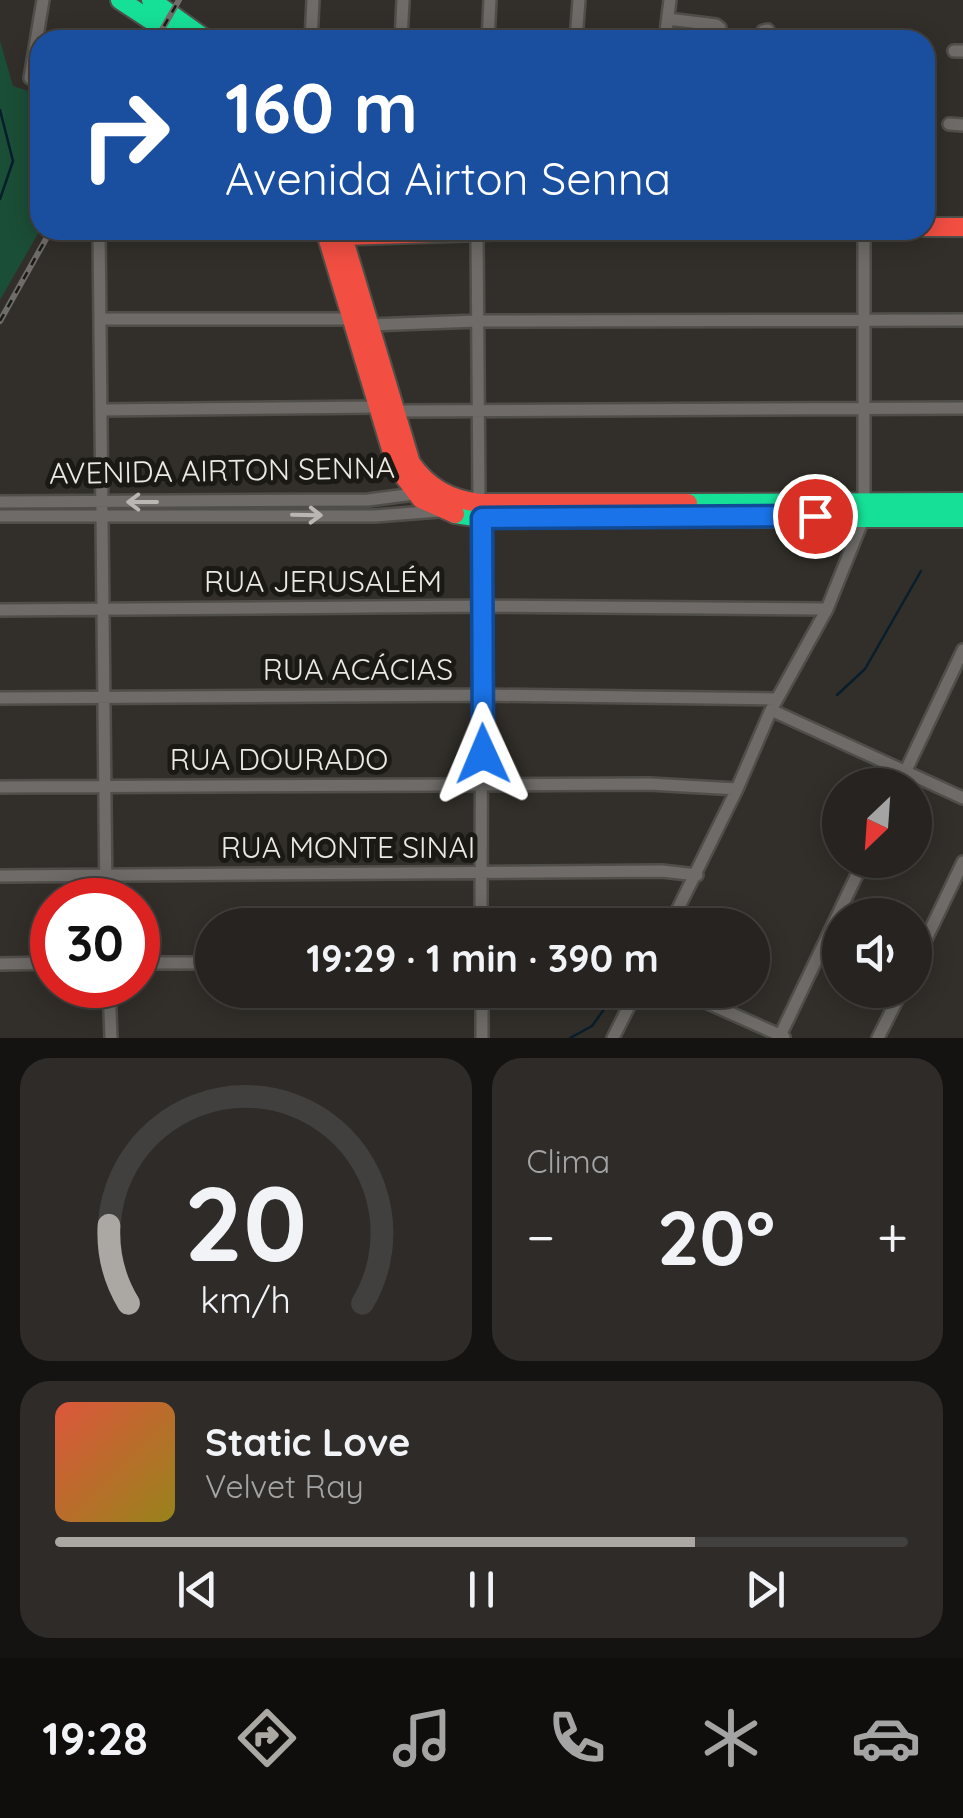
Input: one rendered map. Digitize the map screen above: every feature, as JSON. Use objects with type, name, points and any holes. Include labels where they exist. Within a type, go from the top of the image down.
[{"type":"main road","points":[[120,0],[164,30]]},
{"type":"main road","points":[[151,0],[193,30]]},
{"type":"main road","points":[[935,227],[963,227]]},
{"type":"main road","points":[[338,240],[386,409],[423,491]]},
{"type":"main road","name":"AVENIDA AIRTON SENNA","points":[[423,491],[440,511],[815,510],[963,502]]},
{"type":"main road","name":"AVENIDA AIRTON SENNA","points":[[423,491],[480,511]]},
{"type":"main road","name":"AVENIDA AIRTON SENNA","points":[[863,509],[963,518]]},
{"type":"street","points":[[38,30],[43,0]]},
{"type":"street","points":[[310,30],[312,0]]},
{"type":"street","points":[[401,30],[403,0]]},
{"type":"street","points":[[488,30],[490,0]]},
{"type":"street","points":[[577,30],[579,0]]},
{"type":"street","points":[[666,30],[670,0]]},
{"type":"street","points":[[668,18],[716,25],[720,30]]},
{"type":"street","points":[[949,124],[963,124]]},
{"type":"street","points":[[99,240],[106,876]]},
{"type":"street","points":[[478,240],[484,606],[481,908]]},
{"type":"street","points":[[679,908],[774,705],[827,608],[863,509],[864,240]]},
{"type":"street","points":[[101,319],[963,320]]},
{"type":"street","points":[[102,410],[963,408]]},
{"type":"street","name":"AVENIDA AIRTON SENNA","points":[[0,516],[102,509],[250,508],[388,499],[423,491]]},
{"type":"street","name":"AVENIDA AIRTON SENNA","points":[[0,502],[102,509]]},
{"type":"street","name":"AVENIDA AIRTON SENNA","points":[[250,508],[376,516],[440,511]]},
{"type":"street","name":"RUA JERUSALÉM","points":[[0,610],[827,608]]},
{"type":"street","points":[[907,768],[963,650]]},
{"type":"street","name":"RUA ACÁCIAS","points":[[0,698],[482,695],[774,705],[900,768]]},
{"type":"street","name":"RUA ACÁCIAS","points":[[932,783],[963,798]]},
{"type":"street","name":"RUA DOURADO","points":[[0,787],[664,784],[738,789]]},
{"type":"street","points":[[932,927],[963,862]]},
{"type":"street","name":"RUA MONTE SINAI","points":[[0,876],[662,871],[697,875]]},
{"type":"street","points":[[718,1008],[782,1037],[856,878]]},
{"type":"street","points":[[0,964],[30,963]]},
{"type":"street","points":[[160,963],[195,963]]},
{"type":"street","points":[[110,1008],[111,1038]]},
{"type":"street","points":[[482,1008],[482,1037]]},
{"type":"street","points":[[614,1038],[628,1008]]},
{"type":"street","points":[[878,1038],[893,1008]]},
{"type":"green space","points":[[0,41],[13,86],[30,92],[30,240],[34,240],[0,300]]},
{"type":"waterway","points":[[0,110],[13,161],[0,199]]},
{"type":"waterway","points":[[837,695],[865,669],[921,571]]},
{"type":"waterway","points":[[570,1038],[592,1026],[605,1008]]},
{"type":"railway","points":[[162,30],[179,0]]},
{"type":"railway","points":[[0,321],[45,240]]},
{"type":"traffic: fast","points":[[120,0],[166,30]]},
{"type":"traffic: fast","points":[[151,0],[193,30]]},
{"type":"traffic: fast","points":[[688,503],[963,502]]},
{"type":"traffic: fast","points":[[455,514],[482,518],[963,518]]},
{"type":"traffic: jam","points":[[935,227],[963,227]]},
{"type":"traffic: jam","points":[[328,240],[396,466],[421,499],[455,514]]},
{"type":"traffic: jam","points":[[344,240],[411,463],[433,486],[458,499],[479,503],[688,503]]},
{"type":"route","points":[[483,754],[482,518],[815,516]]}]
